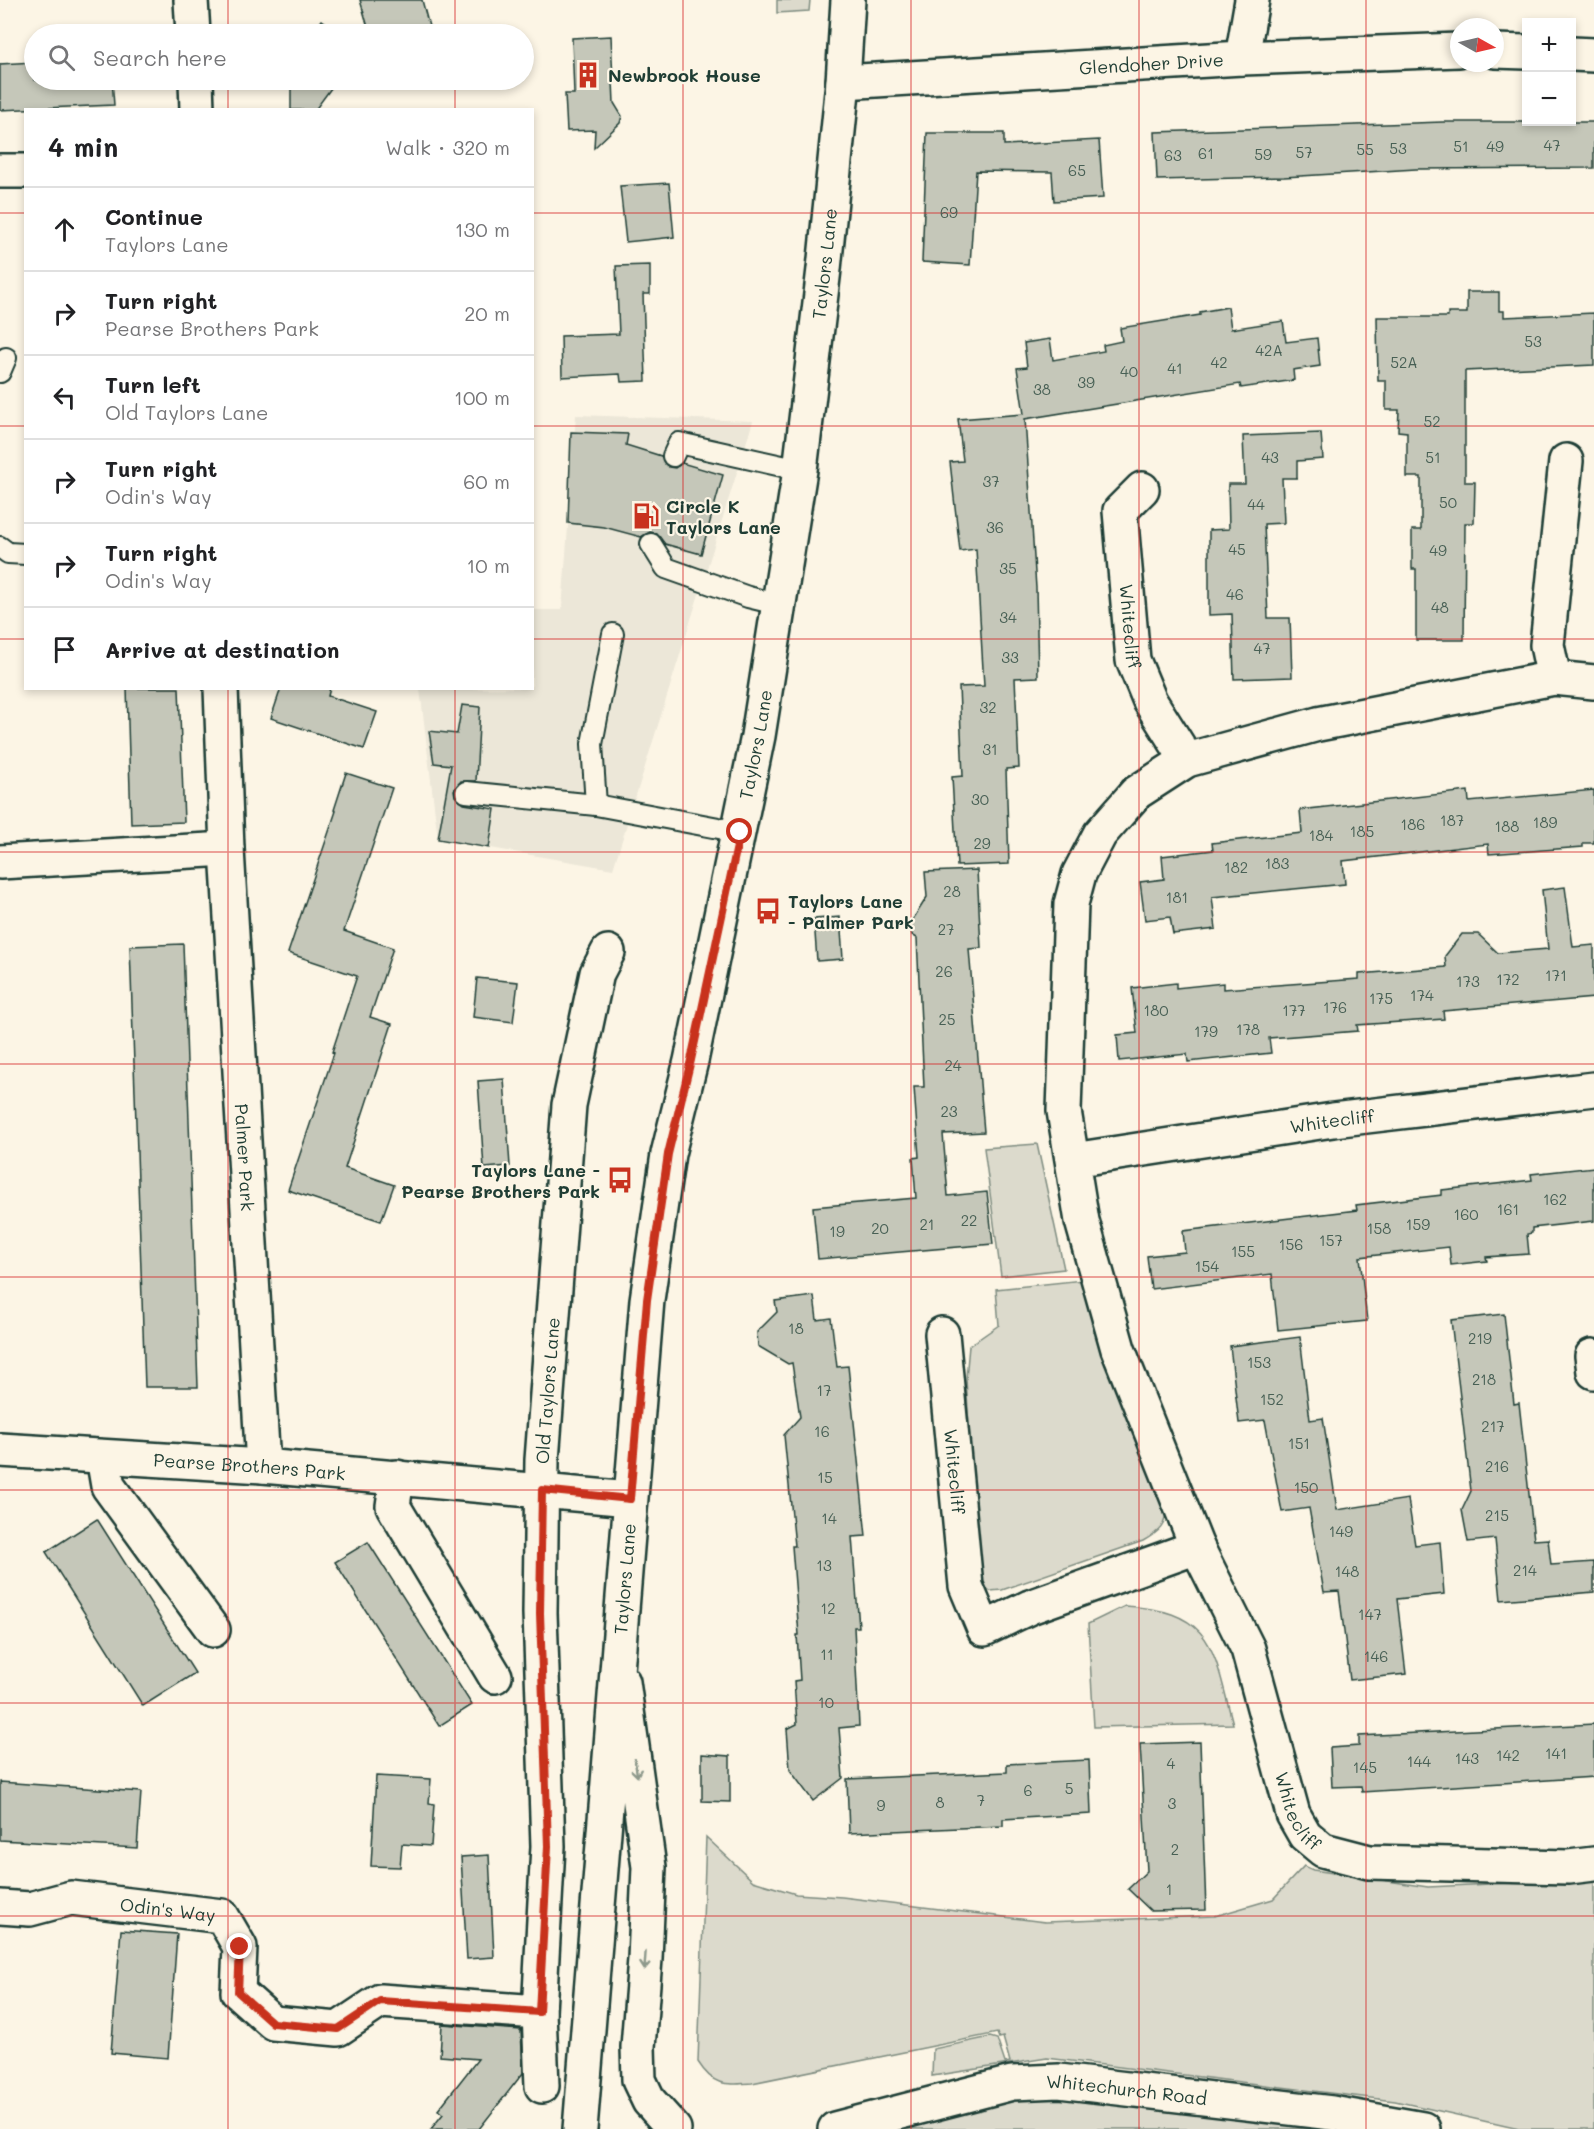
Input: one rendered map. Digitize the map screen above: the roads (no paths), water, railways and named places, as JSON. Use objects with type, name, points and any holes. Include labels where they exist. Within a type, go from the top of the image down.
[{"type":"street","points":[[191,0],[192,24]]},
{"type":"street","name":"Taylors Lane","points":[[580,2129],[607,1825],[618,1647],[647,1300],[668,1154],[691,1060],[740,832],[761,720],[777,604],[800,470],[843,82],[848,0]]},
{"type":"street","points":[[1242,58],[1252,0]]},
{"type":"street","name":"Glendoher Drive","points":[[843,82],[1242,58],[1450,50]]},
{"type":"street","points":[[1504,51],[1522,52]]},
{"type":"street","points":[[1576,54],[1594,55]]},
{"type":"street","points":[[196,90],[197,108]]},
{"type":"street","points":[[0,171],[24,171]]},
{"type":"street","points":[[1554,678],[1547,645],[1566,460]]},
{"type":"street","name":"Whitecliff","points":[[1142,489],[1120,511],[1133,660],[1150,701],[1187,759]]},
{"type":"street","name":"Whitecliff","points":[[1594,682],[1554,678],[1318,724],[1187,759],[1136,793],[1100,834],[1079,874],[1071,904],[1064,1112],[1082,1221],[1118,1349],[1197,1547],[1248,1649],[1293,1814],[1305,1835],[1323,1850],[1369,1862],[1569,1867],[1594,1864]]},
{"type":"street","name":"Palmer Park","points":[[221,690],[227,849],[263,1466]]},
{"type":"street","points":[[0,862],[227,849]]},
{"type":"street","name":"Old Taylors Lane","points":[[542,2086],[539,2012],[548,1846],[540,1613],[542,1490],[556,1293],[556,1263],[569,1105],[597,973],[608,952]]},
{"type":"street","name":"Whitecliff","points":[[1072,1160],[1333,1120],[1594,1089]]},
{"type":"street","name":"Whitecliff","points":[[942,1334],[966,1586],[984,1629],[1030,1606],[1197,1547]]},
{"type":"street","name":"Pearse Brothers Park","points":[[0,1450],[263,1466],[630,1499]]},
{"type":"street","points":[[103,1457],[108,1486],[213,1630]]},
{"type":"street","points":[[397,1477],[393,1506],[495,1676]]},
{"type":"street","points":[[618,1647],[649,1867],[638,2047],[639,2080],[649,2101],[674,2129]]},
{"type":"street","name":"Odin's Way","points":[[0,1907],[30,1909],[71,1898],[222,1916],[240,1947],[238,1992],[273,2023],[338,2029],[380,2001],[539,2012]]},
{"type":"street","name":"Whitechurch Road","points":[[835,2129],[1012,2083],[1059,2081],[1332,2113],[1423,2129]]},
{"type":"lane","points":[[673,456],[679,443],[800,470]]},
{"type":"lane","points":[[651,544],[666,568],[748,597],[777,604]]},
{"type":"lane","points":[[0,547],[8,553],[24,554]]},
{"type":"lane","points":[[596,805],[592,744],[614,634]]},
{"type":"lane","points":[[466,792],[596,805],[740,832]]},
{"type":"place","name":"Newbrook House","points":[[588,75]]},
{"type":"place","name":"Circle K Taylors Lane","points":[[646,516]]},
{"type":"place","name":"Taylors Lane - Palmer Park","points":[[768,911]]},
{"type":"place","name":"Taylors Lane - Pearse Brothers Park","points":[[620,1180]]}]
